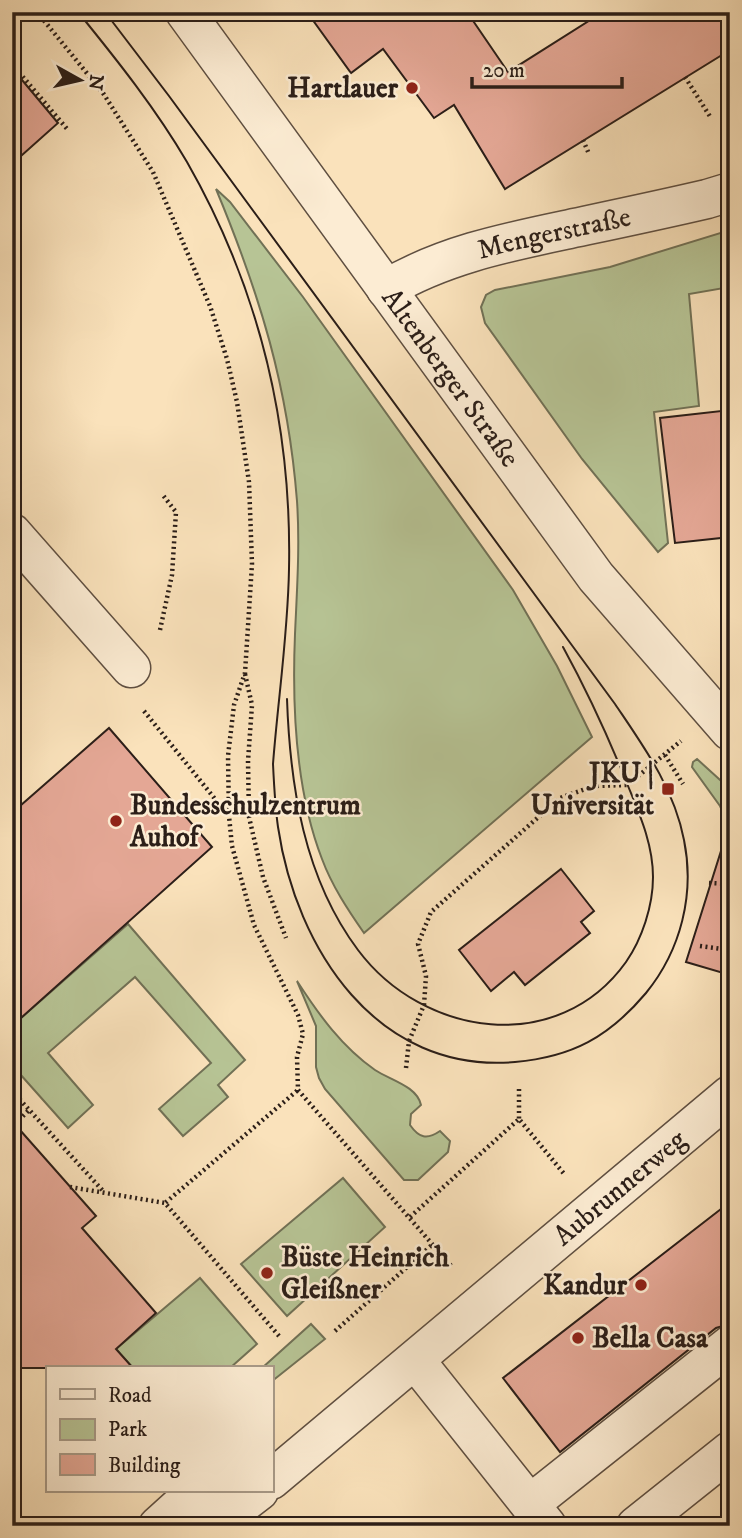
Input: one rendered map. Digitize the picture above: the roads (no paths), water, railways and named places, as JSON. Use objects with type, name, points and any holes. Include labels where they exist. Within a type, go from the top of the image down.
[{"type":"street","name":"Altenberger Straße","points":[[185,12],[596,576],[722,723]]},
{"type":"street","name":"Mengerstraße","points":[[386,289],[403,278],[449,258],[517,240],[707,200],[730,192]]},
{"type":"street","points":[[12,533],[131,668]]},
{"type":"street","name":"Aubrunnerweg","points":[[273,1487],[415,1360],[729,1097]]},
{"type":"street","points":[[415,1360],[538,1515],[730,1345]]},
{"type":"street","points":[[636,1526],[730,1451]]},
{"type":"street","name":"Aubrunnerweg","points":[[158,1526],[190,1497],[258,1500]]},
{"type":"tram line","points":[[78,12],[149,104],[187,162],[234,258],[266,358],[277,410],[288,515],[288,593],[273,764],[275,796],[278,827],[288,873],[303,917],[325,958],[351,995],[384,1025],[422,1048],[466,1060],[515,1062],[572,1050],[603,1033],[632,1008],[658,976],[676,940],[686,901],[687,860],[679,821],[665,785],[615,704],[105,12]]},
{"type":"tram line","points":[[287,699],[292,765],[303,830],[325,893],[358,950],[385,979],[418,1002],[453,1017],[491,1024],[528,1023],[565,1012],[598,992],[626,962],[637,943],[646,922],[651,899],[652,864],[639,813],[603,727],[563,647]]},
{"type":"place","name":"Hartlauer","points":[[412,88]]},
{"type":"place","name":"JKU | Universität","points":[[668,789]]},
{"type":"place","name":"Bundesschulzentrum Auhof","points":[[116,821]]},
{"type":"place","name":"Büste Heinrich Gleißner","points":[[267,1273]]},
{"type":"place","name":"Kandur","points":[[641,1285]]},
{"type":"place","name":"Bella Casa","points":[[578,1338]]}]
